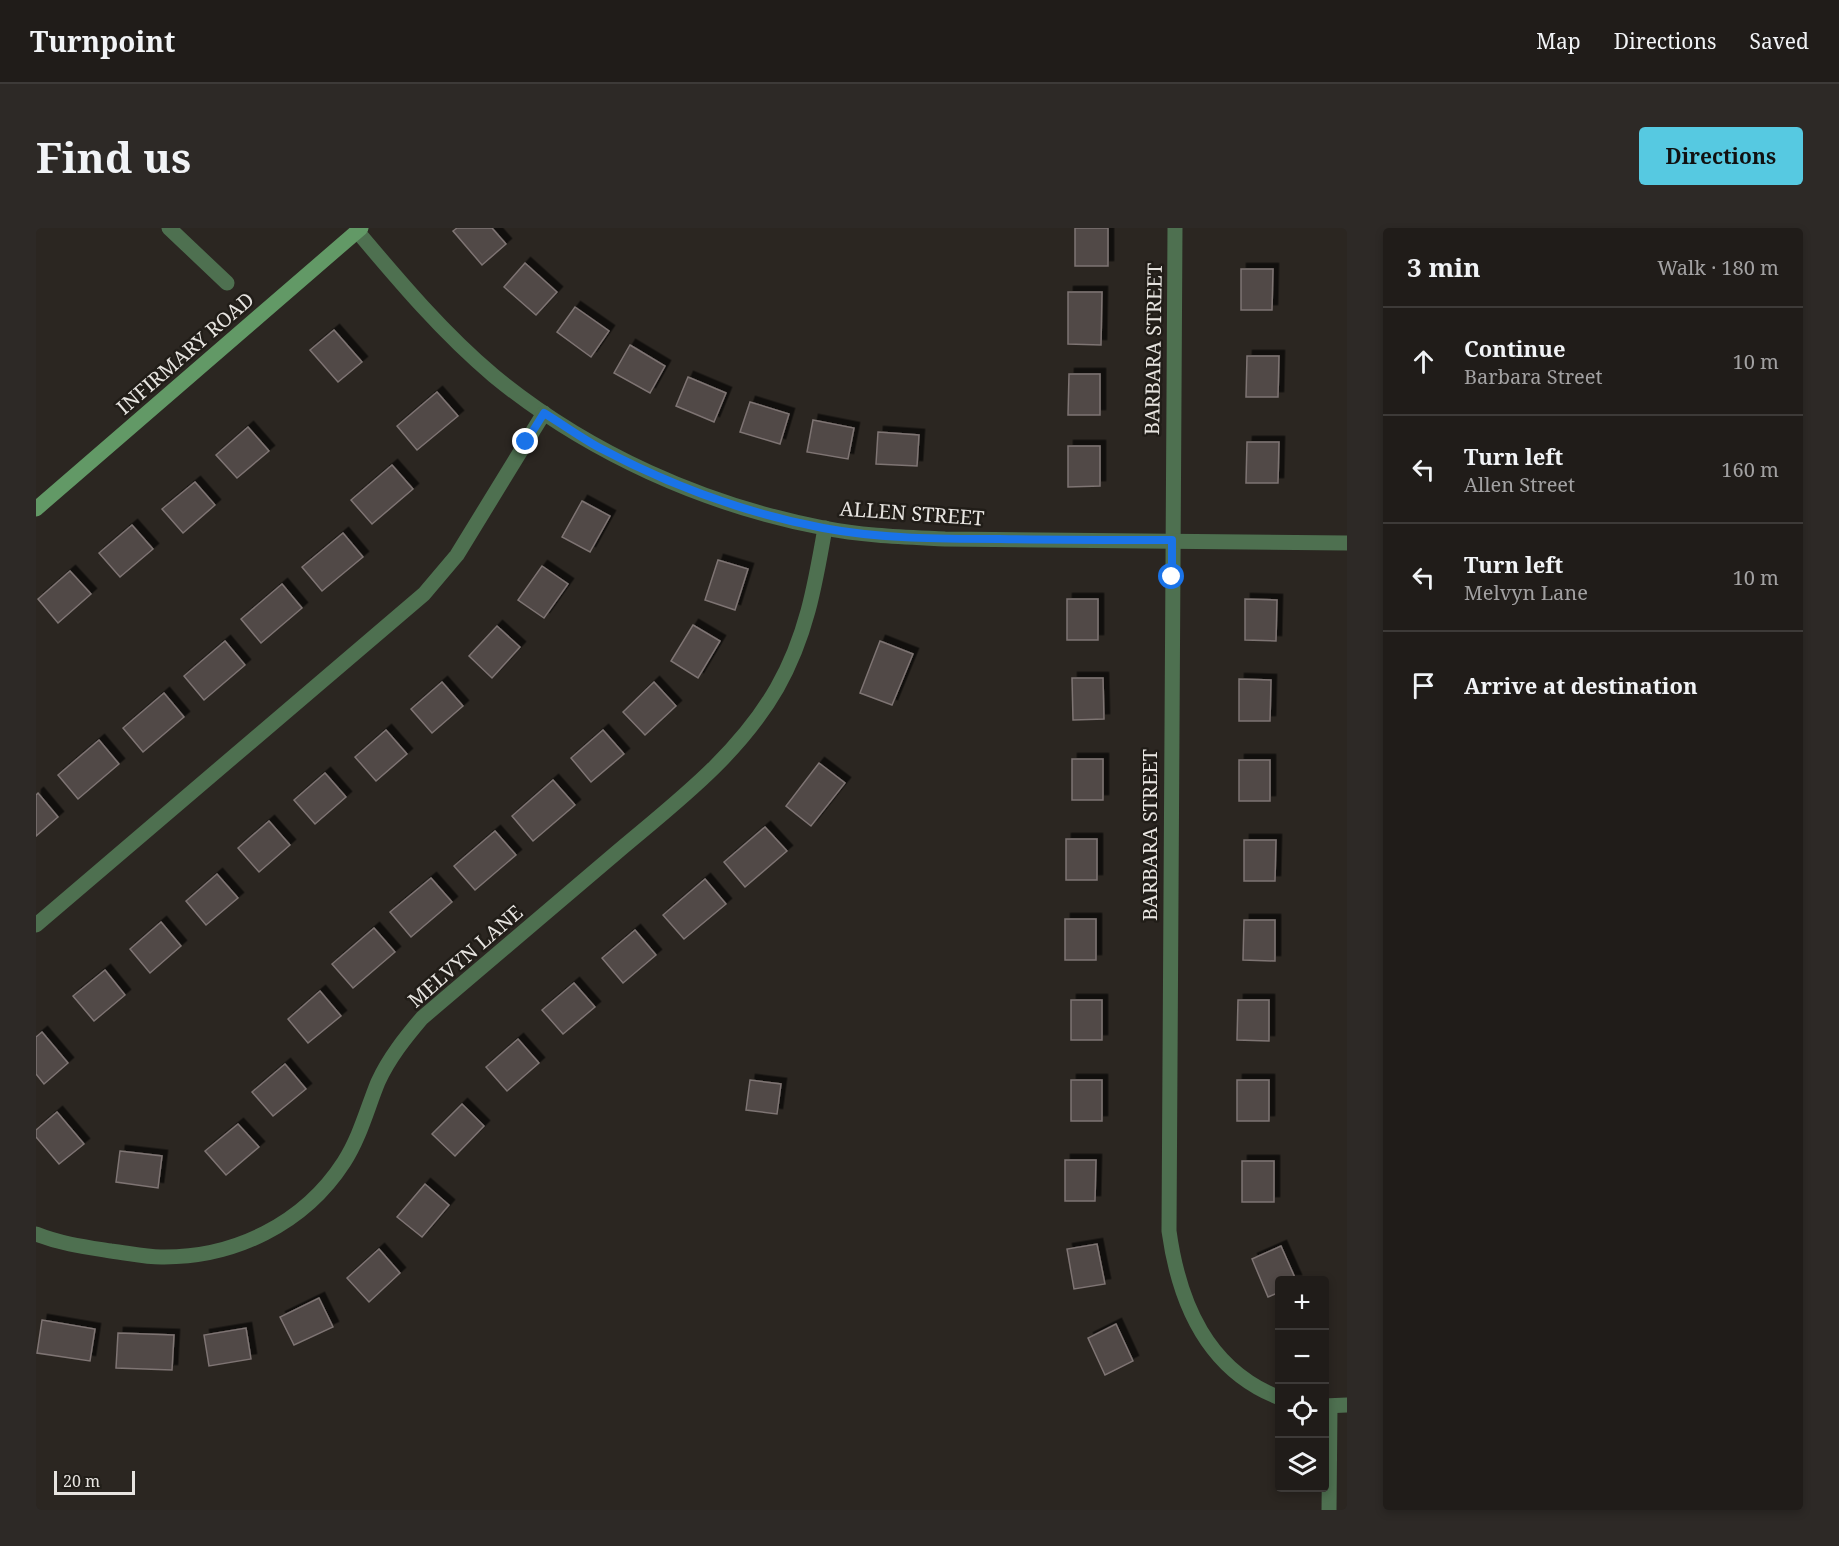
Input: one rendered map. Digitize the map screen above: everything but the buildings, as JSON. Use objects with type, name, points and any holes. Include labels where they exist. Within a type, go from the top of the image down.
[{"type":"street","points":[[169,228],[227,283]]},
{"type":"street","name":"BARBARA STREET","points":[[1175,228],[1169,1230],[1182,1291],[1190,1311],[1210,1346],[1225,1365],[1257,1388],[1275,1396]]},
{"type":"street","name":"ALLEN STREET","points":[[359,230],[447,333],[494,375],[544,413],[597,446],[653,474],[721,501],[770,516],[825,528],[887,536],[945,539],[1347,543]]},
{"type":"street","name":"INFIRMARY ROAD","points":[[36,509],[359,230]]},
{"type":"street","points":[[36,925],[424,594],[457,555],[544,413]]},
{"type":"street","name":"MELVYN LANE","points":[[36,1234],[64,1244],[159,1257],[195,1256],[231,1248],[264,1234],[295,1215],[322,1191],[344,1162],[361,1130],[379,1081],[398,1048],[422,1018],[697,784],[741,740],[777,688],[803,631],[812,601],[825,528]]},
{"type":"street","points":[[1329,1407],[1347,1405]]},
{"type":"street","points":[[1328,1438],[1329,1510]]},
{"type":"route","points":[[526,442],[544,413],[597,446],[653,474],[711,498],[770,516],[825,528],[887,536],[945,539],[1172,540],[1172,577]]}]
